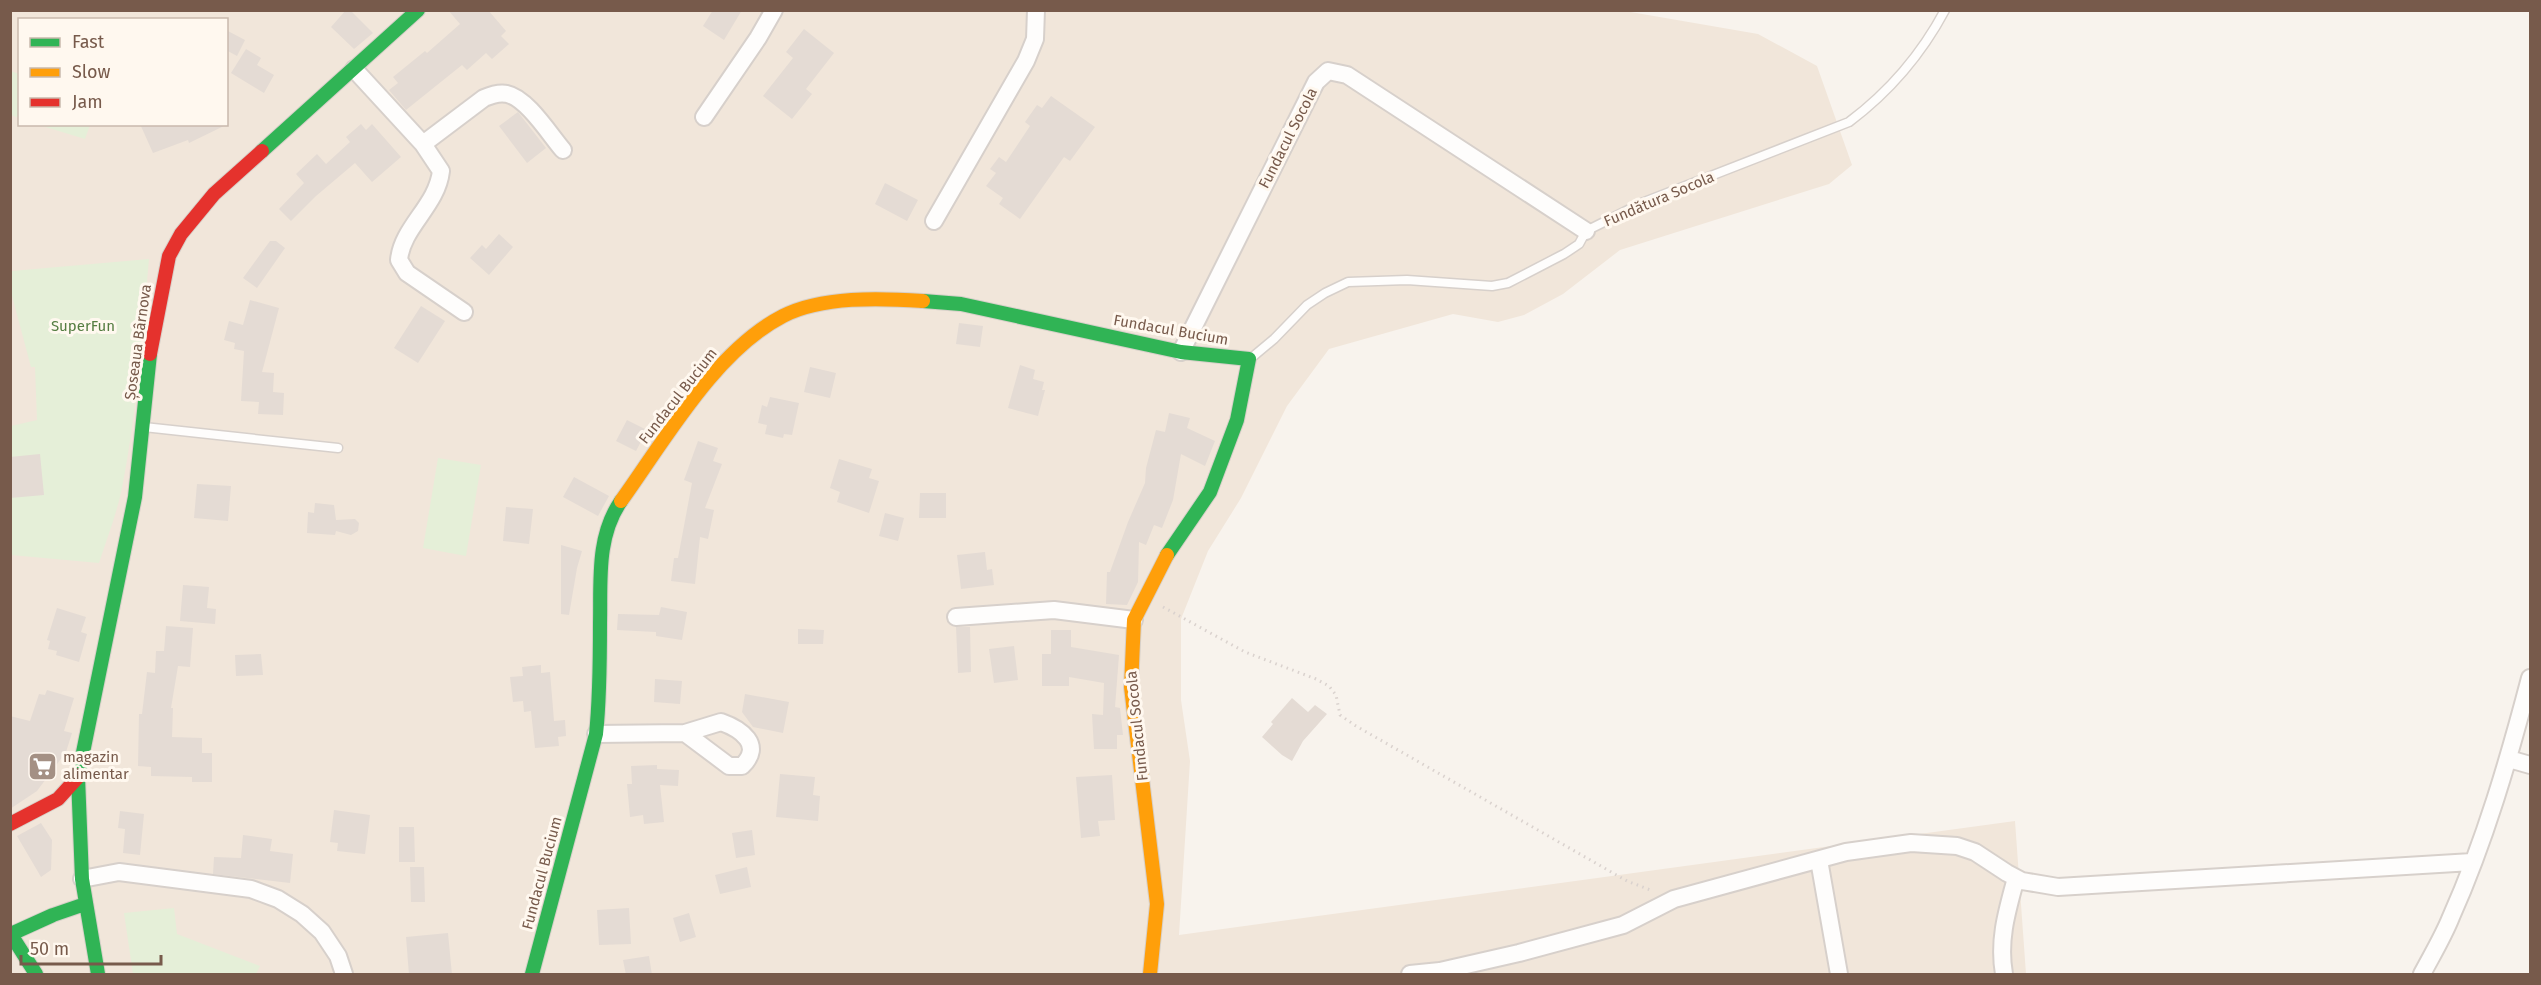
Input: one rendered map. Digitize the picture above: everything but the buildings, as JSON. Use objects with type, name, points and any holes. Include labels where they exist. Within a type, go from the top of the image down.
[{"type":"street","name":"Șoseaua Bârnova","points":[[98,975],[82,879],[78,777],[135,496],[150,355],[169,256],[181,234],[214,194],[418,10]]},
{"type":"street","points":[[704,117],[758,38],[774,10]]},
{"type":"street","points":[[934,221],[1026,61],[1035,39],[1036,10]]},
{"type":"street","points":[[354,69],[423,144],[441,171],[440,183],[404,241],[399,261],[407,273],[464,312]]},
{"type":"street","name":"Fundacul Socola","points":[[1181,352],[1316,82],[1328,71],[1347,75],[1586,231]]},
{"type":"street","points":[[423,144],[484,98],[496,94],[508,94],[526,104],[563,150]]},
{"type":"street","name":"Fundacul Bucium","points":[[532,975],[596,734],[600,683],[602,555],[607,530],[618,506],[705,384],[747,338],[784,315],[816,305],[861,299],[898,299],[961,304],[1181,352],[1249,359]]},
{"type":"street","name":"Fundacul Socola","points":[[1150,975],[1157,904],[1131,687],[1134,620],[1166,557],[1210,492],[1237,420],[1249,359]]},
{"type":"street","points":[[956,617],[1054,610],[1134,620]]},
{"type":"street","points":[[2422,975],[2451,917],[2472,862],[2509,759],[2530,678]]},
{"type":"street","points":[[596,734],[685,733]]},
{"type":"street","points":[[2509,759],[2530,765]]},
{"type":"street","points":[[10,824],[58,799],[78,777]]},
{"type":"street","points":[[1410,975],[1440,971],[1519,953],[1623,925],[1674,899],[1846,852],[1911,843],[1941,843],[1976,852],[2016,878],[2058,887],[2472,862]]},
{"type":"street","points":[[1819,860],[1839,975]]},
{"type":"street","points":[[82,879],[119,872],[251,889],[302,914],[322,932],[338,956],[345,975]]},
{"type":"street","points":[[2004,975],[2001,946],[2004,920],[2016,878]]},
{"type":"street","points":[[36,975],[11,934],[53,915],[85,904]]},
{"type":"lane","name":"Fundătura Socola","points":[[1249,359],[1274,339],[1307,305],[1348,282],[1407,280],[1492,286],[1508,283],[1579,244],[1586,231],[1644,202],[1849,122],[1877,101],[1904,72],[1945,10]]},
{"type":"lane","points":[[143,427],[338,448]]},
{"type":"path","points":[[1146,597],[1245,652],[1322,682],[1336,695],[1340,715],[1356,726],[1627,881],[1674,899]]},
{"type":"shaded area","points":[[1619,10],[1758,34],[1817,66],[1852,165],[1829,184],[1620,250],[1563,294],[1524,315],[1498,322],[1453,314],[1329,349],[1287,406],[1241,498],[1208,551],[1181,619],[1181,700],[1190,761],[1179,935],[2015,821],[2026,974],[11,974],[10,11]]},
{"type":"green space","points":[[11,71],[18,74],[18,118],[11,115]]},
{"type":"green space","points":[[42,126],[90,126],[85,139]]},
{"type":"green space","name":"SuperFun","points":[[149,259],[132,431],[122,488],[99,563],[11,555],[11,426],[37,420],[35,367],[31,367],[11,292],[12,271]]},
{"type":"green space","points":[[438,458],[481,465],[466,556],[423,548]]},
{"type":"green space","points":[[174,908],[177,934],[260,966],[256,974],[133,974],[124,913]]},
{"type":"traffic: fast","points":[[262,151],[418,10]]},
{"type":"traffic: fast","points":[[923,301],[961,304],[1181,352],[1249,359],[1237,420],[1210,492],[1167,555]]},
{"type":"traffic: fast","points":[[98,974],[82,879],[78,777],[135,497],[150,354]]},
{"type":"traffic: fast","points":[[532,974],[596,734],[600,678],[602,560],[607,529],[621,501]]},
{"type":"traffic: fast","points":[[11,934],[53,915],[85,904]]},
{"type":"traffic: fast","points":[[10,933],[36,974]]},
{"type":"traffic: slow","points":[[621,501],[713,374],[758,331],[798,309],[815,305],[870,299],[923,301]]},
{"type":"traffic: slow","points":[[1150,974],[1157,904],[1131,687],[1134,620],[1167,555]]},
{"type":"traffic: jam","points":[[150,354],[169,256],[181,234],[214,194],[262,151]]},
{"type":"traffic: jam","points":[[10,824],[58,799],[78,777]]},
{"type":"place","name":"magazin alimentar","points":[[42,766]]}]
